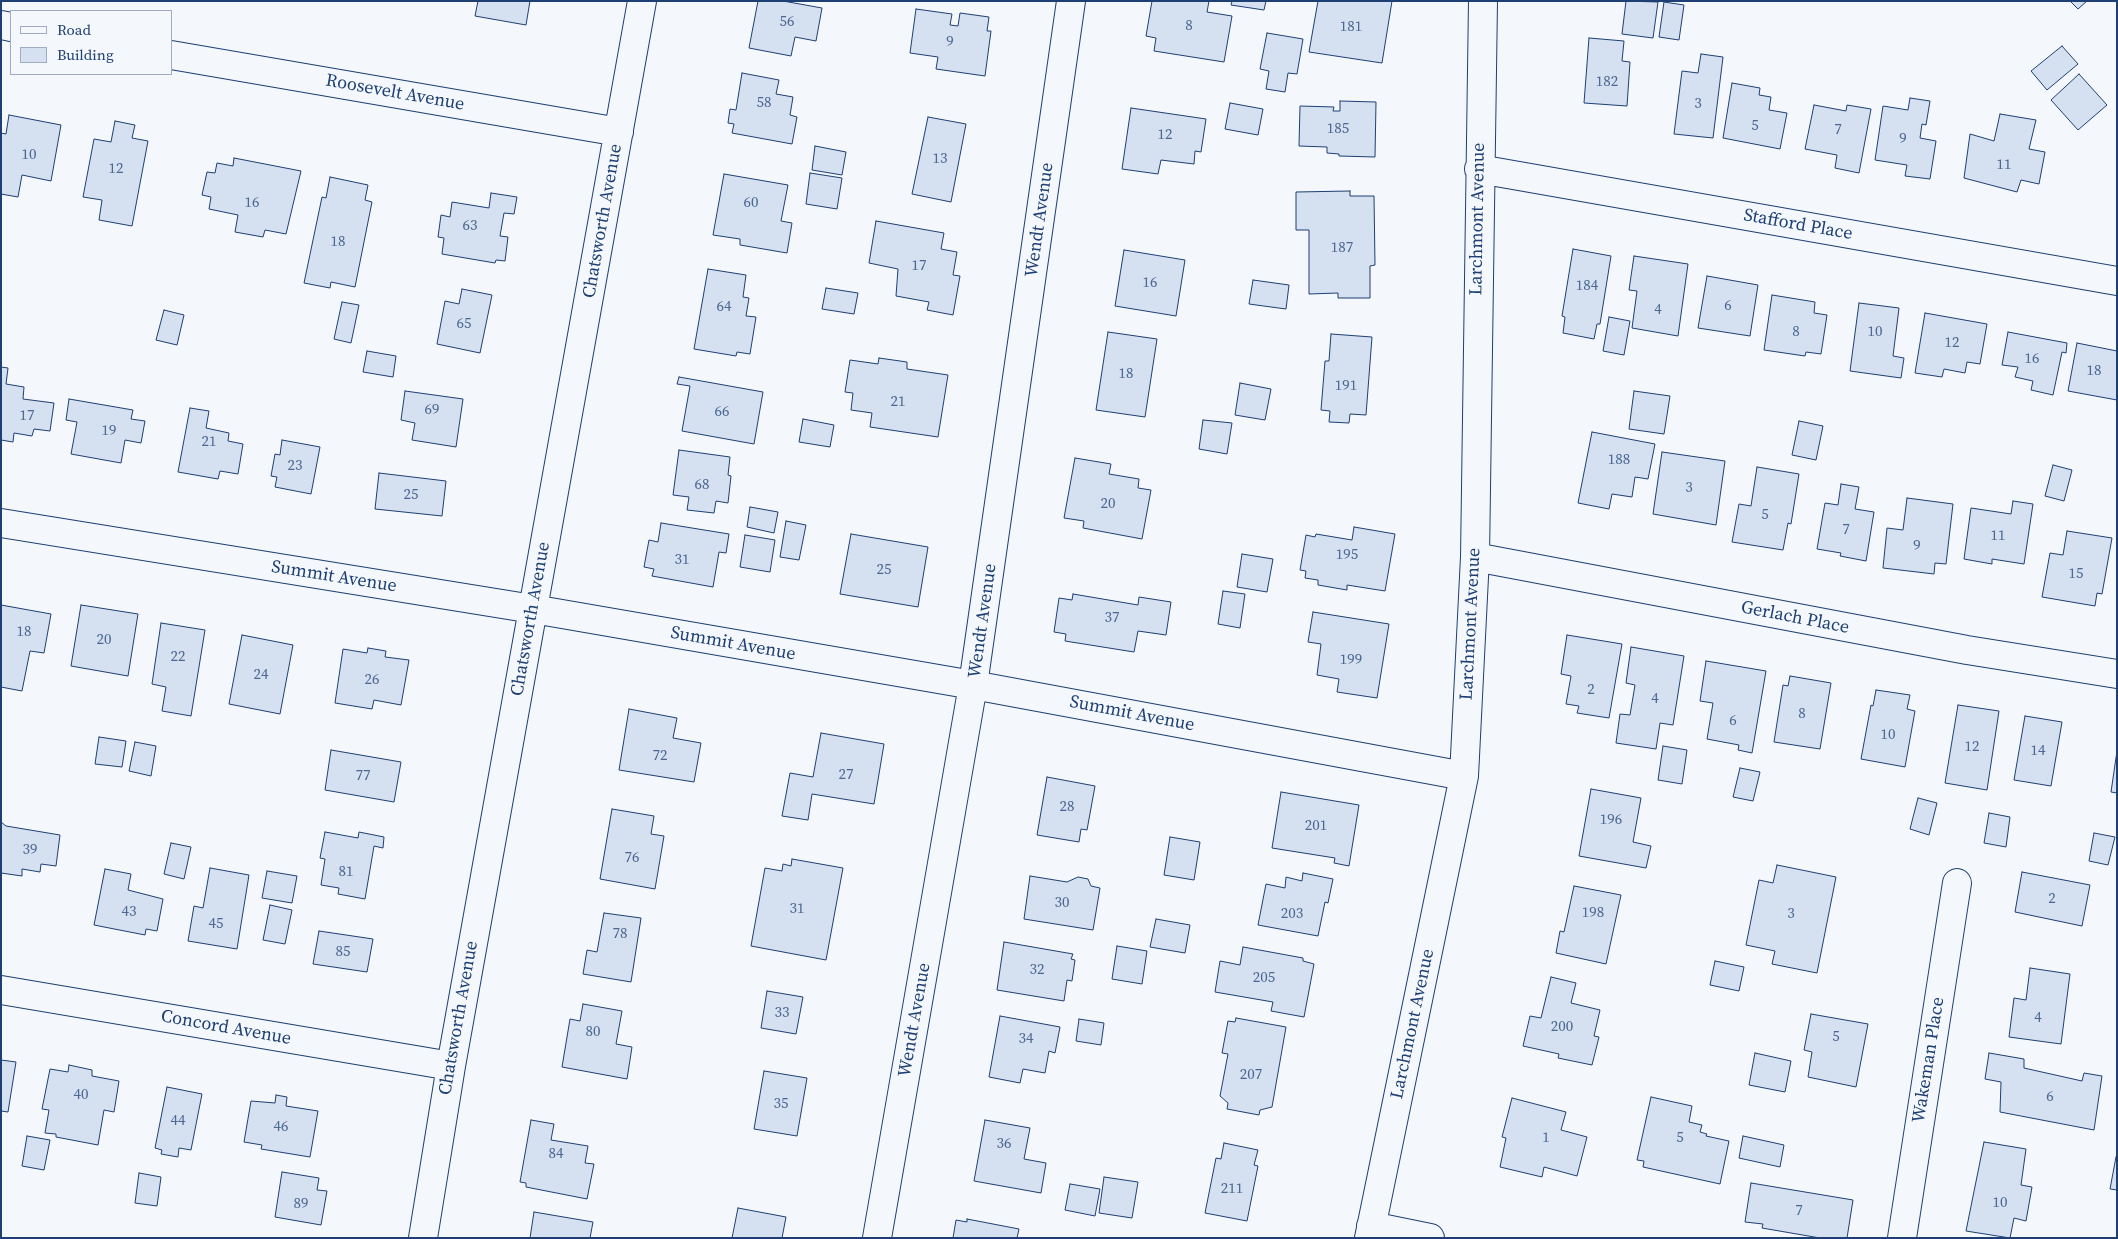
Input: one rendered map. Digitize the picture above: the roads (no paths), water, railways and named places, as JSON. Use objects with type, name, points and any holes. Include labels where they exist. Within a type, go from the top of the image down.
[{"type":"street","name":"Chatsworth Avenue","points":[[423,1238],[451,1066],[642,1]]},
{"type":"street","name":"Wendt Avenue","points":[[877,1238],[973,685],[1071,1]]},
{"type":"street","name":"Larchmont Avenue","points":[[1370,1232],[1464,776],[1475,557],[1479,169],[1483,1]]},
{"type":"street","name":"Roosevelt Avenue","points":[[172,54],[619,132]]},
{"type":"street","name":"Stafford Place","points":[[1479,169],[2117,281]]},
{"type":"street","name":"Summit Avenue","points":[[1,523],[973,685],[1464,776]]},
{"type":"street","name":"Gerlach Place","points":[[1475,557],[1967,650],[2117,674]]},
{"type":"street","name":"Wakeman Place","points":[[1902,1238],[1957,883]]},
{"type":"street","name":"Concord Avenue","points":[[1,990],[451,1066]]},
{"type":"street","points":[[1370,1232],[1430,1238]]}]
